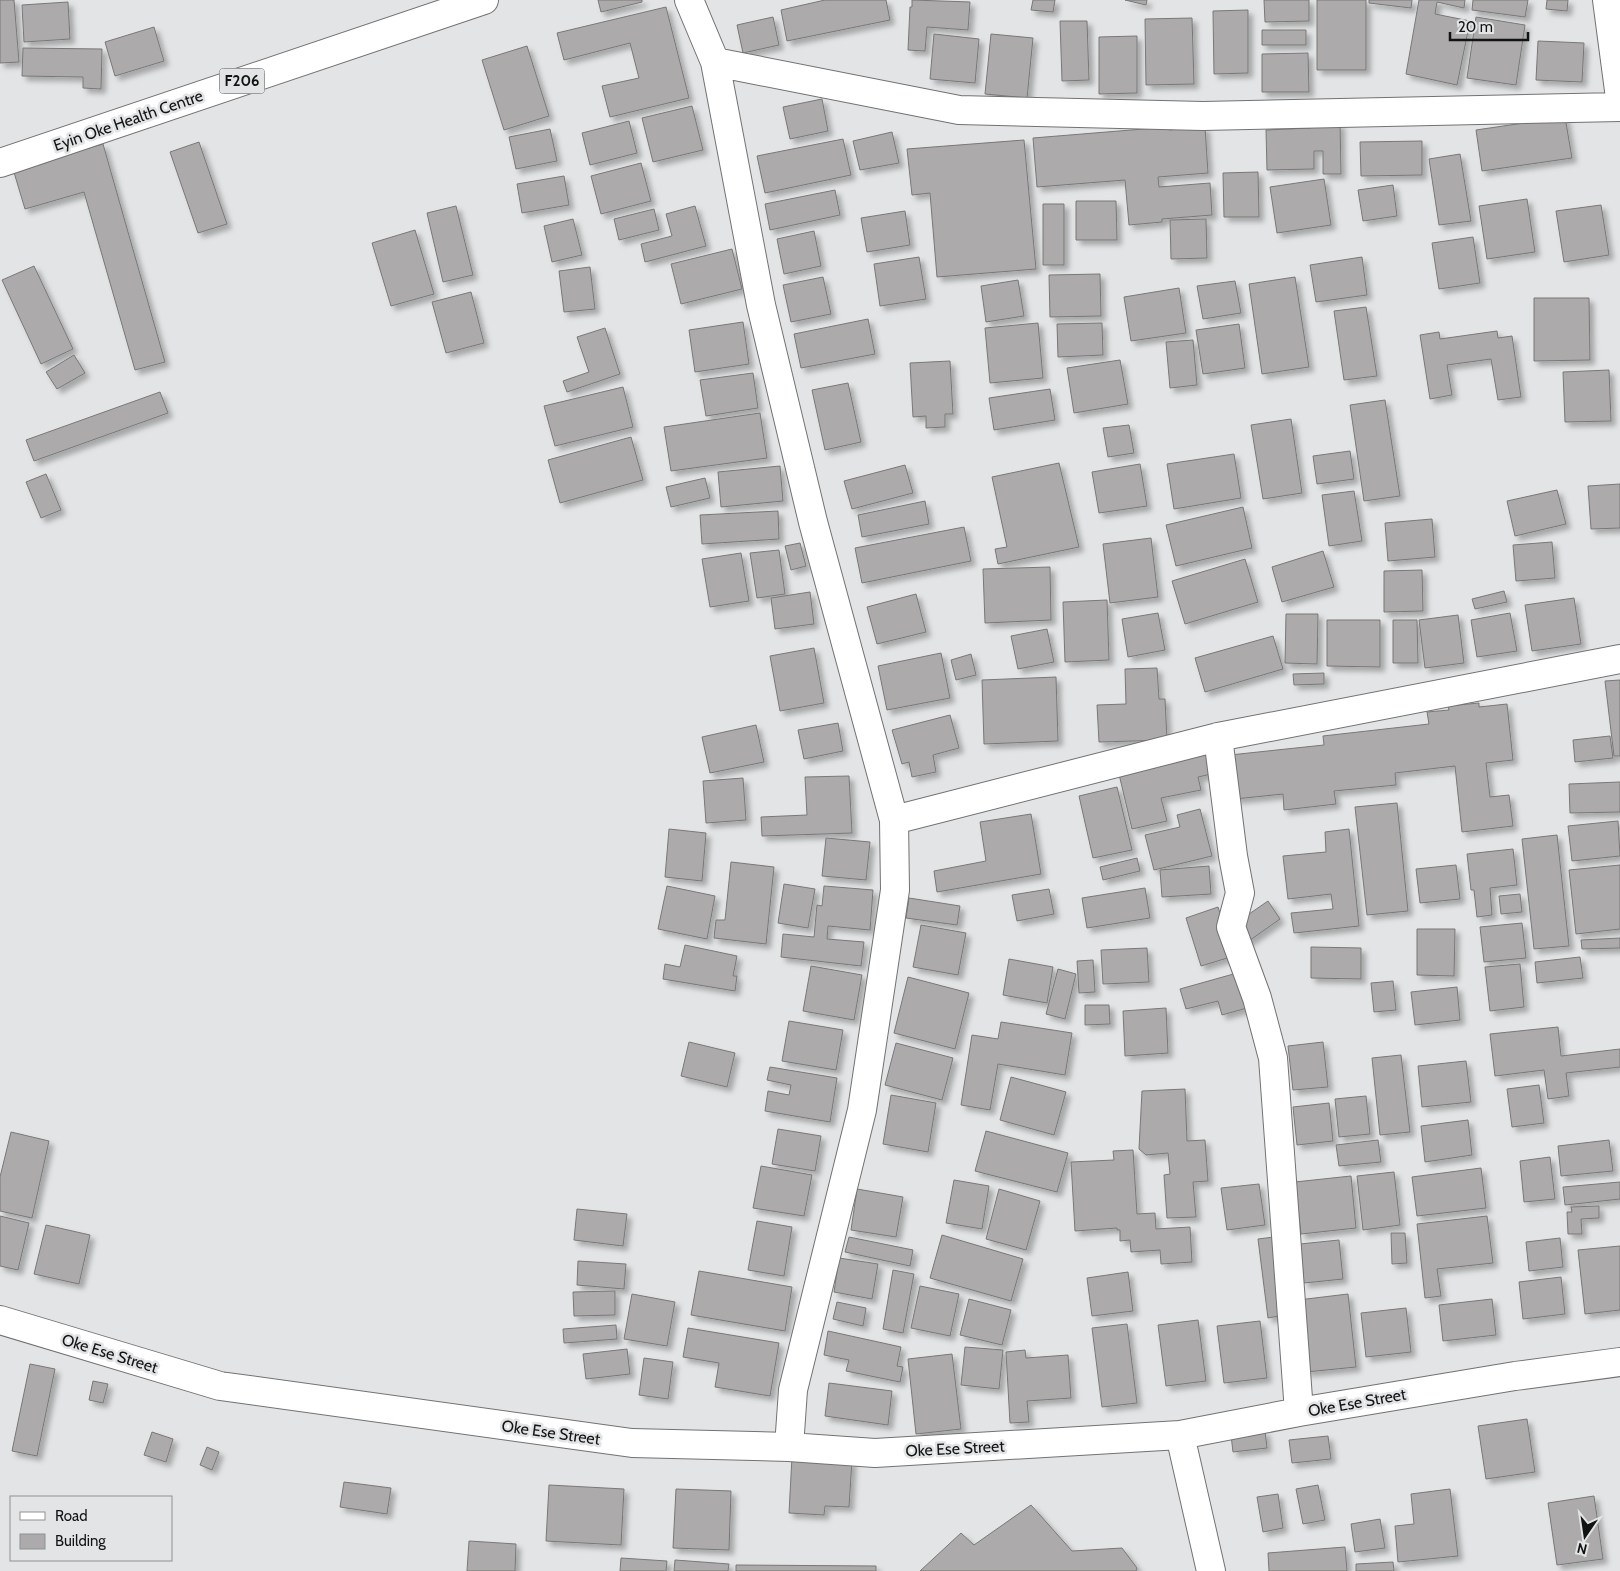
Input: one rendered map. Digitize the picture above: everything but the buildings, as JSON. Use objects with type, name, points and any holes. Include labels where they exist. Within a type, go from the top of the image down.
[{"type":"street","name":"Eyin Oke Health Centre","points":[[0,163],[484,0]]},
{"type":"street","points":[[689,0],[714,62],[761,305],[813,522],[894,820],[896,890],[862,1110],[794,1390],[789,1447]]},
{"type":"street","points":[[1607,0],[1620,98]]},
{"type":"street","points":[[714,62],[959,110],[1203,116],[1620,107]]},
{"type":"street","points":[[894,820],[1218,738],[1620,659]]},
{"type":"street","points":[[1218,738],[1233,856],[1240,893],[1231,927],[1257,998],[1273,1058],[1299,1412]]},
{"type":"street","name":"Oke Ese Street","points":[[0,1320],[220,1386],[632,1443],[789,1447],[875,1452],[1180,1435],[1299,1412],[1515,1376],[1620,1362]]},
{"type":"street","points":[[1180,1435],[1211,1571]]}]
